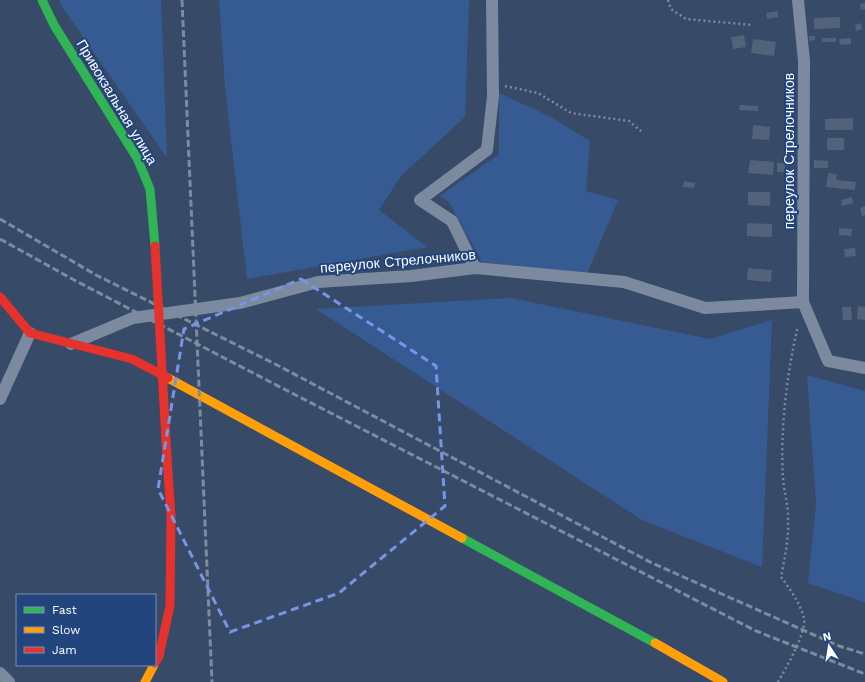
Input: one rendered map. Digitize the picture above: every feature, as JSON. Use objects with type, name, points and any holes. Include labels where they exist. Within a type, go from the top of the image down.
[{"type":"street","name":"Привокзальная улица","points":[[42,0],[54,25],[137,158],[150,189],[155,246],[171,516],[170,606],[159,656],[156,661]]},
{"type":"street","points":[[474,268],[452,221],[420,200],[487,150],[493,83],[492,0]]},
{"type":"street","name":"переулок Стрелочников","points":[[798,0],[804,61],[803,302],[828,361],[865,368]]},
{"type":"street","name":"переулок Стрелочников","points":[[72,344],[133,318],[240,303],[318,282],[411,276],[474,268],[624,282],[705,308],[803,302]]},
{"type":"street","points":[[0,297],[30,334],[132,359],[563,592],[723,682]]},
{"type":"street","points":[[0,399],[30,334]]},
{"type":"street","name":"Привокзальная улица","points":[[145,682],[153,666]]},
{"type":"street","points":[[0,673],[8,682]]},
{"type":"path","points":[[668,0],[671,10],[686,19],[752,25]]},
{"type":"path","points":[[493,83],[538,93],[571,113],[629,121],[642,132]]},
{"type":"path","points":[[778,682],[794,654],[804,620],[799,606],[780,577],[788,538],[788,516],[783,477],[784,427],[794,342],[803,302]]},
{"type":"highlighted area","points":[[301,279],[436,366],[445,506],[339,593],[230,632],[158,489],[184,329]]},
{"type":"shaded area","points":[[59,0],[161,0],[167,158],[61,5]]},
{"type":"shaded area","points":[[219,0],[469,0],[465,117],[401,176],[379,210],[427,247],[247,279],[225,87]]},
{"type":"shaded area","points":[[499,93],[549,116],[590,141],[586,191],[618,200],[587,274],[482,262],[449,202],[440,196],[499,154]]},
{"type":"shaded area","points":[[511,298],[710,339],[772,320],[762,567],[642,520],[316,309]]},
{"type":"shaded area","points":[[807,375],[865,391],[865,602],[808,583],[816,504]]},
{"type":"building","points":[[865,3],[865,9],[861,10],[860,4]]},
{"type":"building","points":[[778,11],[778,17],[767,19],[766,13]]},
{"type":"building","points":[[840,17],[840,28],[814,29],[814,18]]},
{"type":"building","points":[[861,23],[862,29],[856,31],[855,25]]},
{"type":"building","points":[[744,35],[746,47],[733,49],[731,37]]},
{"type":"building","points":[[809,36],[815,36],[815,40],[809,41]]},
{"type":"building","points":[[822,38],[836,38],[836,42],[822,42]]},
{"type":"building","points":[[851,38],[851,44],[840,45],[839,39]]},
{"type":"building","points":[[753,39],[776,42],[774,56],[751,53]]},
{"type":"building","points":[[740,105],[758,106],[758,111],[739,110]]},
{"type":"building","points":[[853,118],[853,130],[825,130],[825,119]]},
{"type":"building","points":[[753,125],[770,127],[769,140],[752,139]]},
{"type":"building","points":[[827,138],[844,138],[844,150],[827,150]]},
{"type":"building","points":[[750,160],[774,162],[773,175],[748,173]]},
{"type":"building","points":[[814,160],[828,161],[828,168],[814,168]]},
{"type":"building","points":[[777,163],[785,163],[785,172],[777,172]]},
{"type":"building","points":[[828,173],[837,174],[836,180],[856,182],[855,190],[826,187]]},
{"type":"building","points":[[684,181],[695,183],[694,188],[683,187]]},
{"type":"building","points":[[748,192],[770,192],[770,206],[748,205]]},
{"type":"building","points":[[785,195],[792,195],[793,207],[786,207]]},
{"type":"building","points":[[852,197],[853,203],[842,206],[841,200]]},
{"type":"building","points":[[865,206],[865,215],[862,216],[860,208]]},
{"type":"building","points":[[747,223],[772,224],[772,237],[747,236]]},
{"type":"building","points":[[839,228],[852,229],[851,236],[839,235]]},
{"type":"building","points":[[855,248],[856,256],[845,257],[844,249]]},
{"type":"building","points":[[748,268],[772,270],[771,282],[747,280]]},
{"type":"building","points":[[858,306],[865,307],[865,320],[857,319]]},
{"type":"building","points":[[842,307],[851,307],[852,320],[843,320]]},
{"type":"railway","points":[[182,0],[212,682]]},
{"type":"railway","points":[[0,219],[96,275],[275,364],[652,563],[839,646],[865,654]]},
{"type":"railway","points":[[0,239],[76,281],[282,388],[756,631],[865,674]]},
{"type":"traffic: fast","points":[[42,0],[54,25],[137,158],[150,189],[155,246]]},
{"type":"traffic: fast","points":[[462,538],[655,643]]},
{"type":"traffic: slow","points":[[168,378],[462,538]]},
{"type":"traffic: slow","points":[[655,643],[723,682]]},
{"type":"traffic: slow","points":[[145,682],[153,666]]},
{"type":"traffic: jam","points":[[155,246],[167,458]]},
{"type":"traffic: jam","points":[[0,297],[30,333],[132,359],[168,378]]},
{"type":"traffic: jam","points":[[156,661],[159,656],[170,606],[171,516],[167,458]]}]
